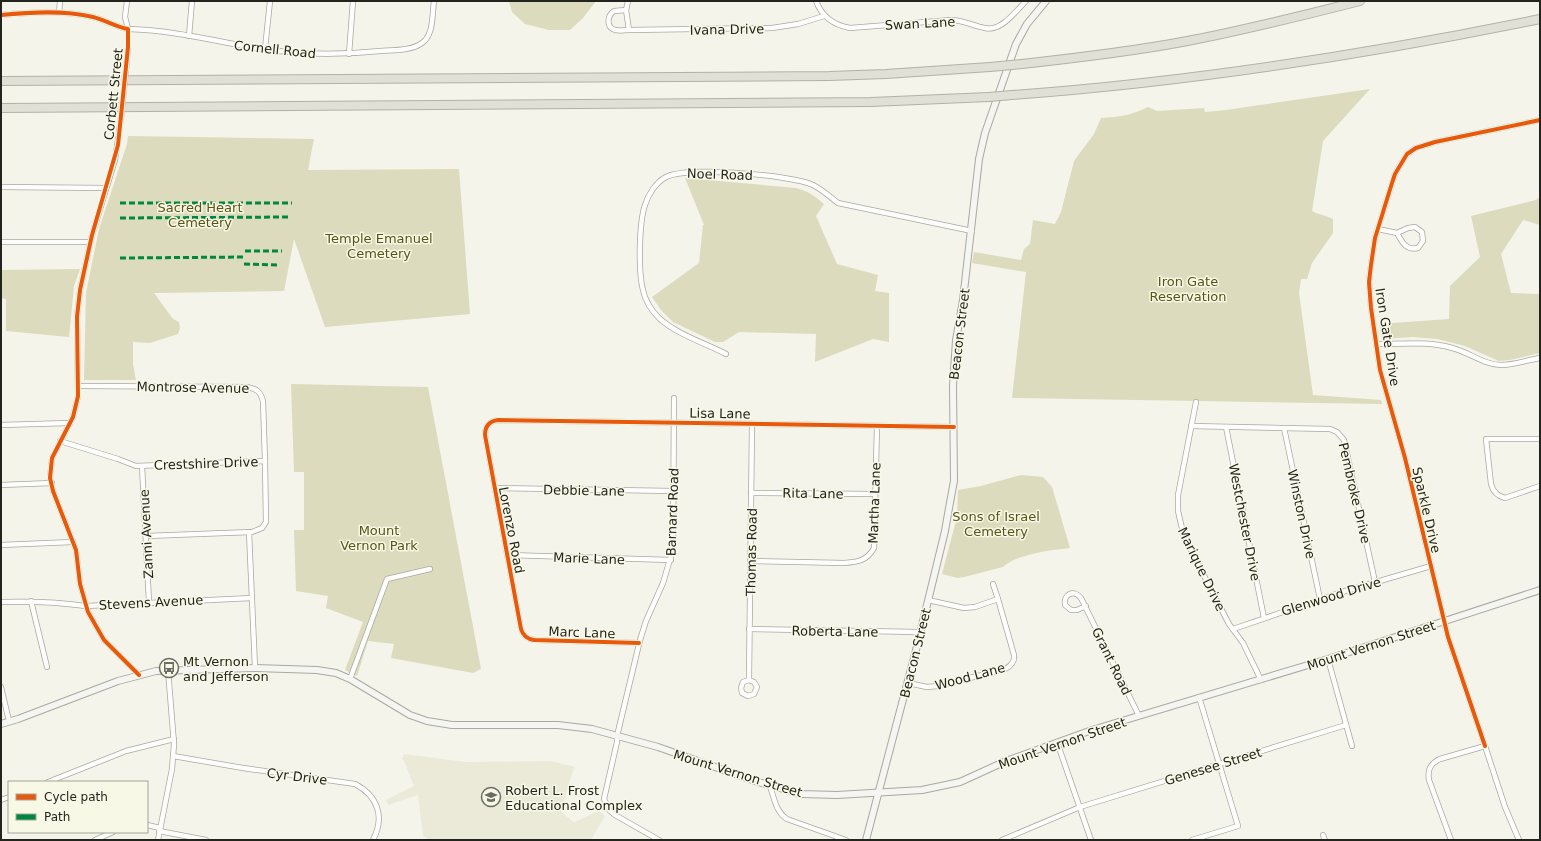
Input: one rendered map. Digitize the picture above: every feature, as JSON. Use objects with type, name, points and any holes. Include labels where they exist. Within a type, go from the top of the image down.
[{"type":"highway","points":[[1,81],[829,76],[886,74],[990,67],[1105,54],[1182,42],[1257,27],[1360,1]]},
{"type":"highway","points":[[1,108],[864,102],[1012,95],[1188,78],[1315,61],[1442,39],[1540,19]]},
{"type":"main road","name":"Beacon Street","points":[[866,840],[908,683],[945,531],[954,481],[952,386],[956,340],[972,231],[978,159],[1016,44],[1027,24],[1046,1]]},
{"type":"main road","name":"Mount Vernon Street","points":[[1,724],[18,719],[118,680],[156,671],[255,668],[317,670],[336,673],[350,679],[410,715],[426,720],[452,725],[558,725],[592,729],[658,747],[770,786],[796,793],[837,796],[879,794],[922,790],[960,782],[1006,761],[1057,742],[1199,697],[1261,680],[1328,659],[1540,590]]},
{"type":"street","points":[[59,13],[60,1]]},
{"type":"street","points":[[127,1],[125,17],[128,30]]},
{"type":"street","points":[[189,36],[192,1]]},
{"type":"street","points":[[265,49],[270,1]]},
{"type":"street","points":[[349,54],[353,1]]},
{"type":"street","name":"Cornell Road","points":[[128,30],[148,30],[303,54],[349,54],[403,49],[421,44],[427,38],[430,31],[434,1]]},
{"type":"street","points":[[628,1],[626,10],[629,30]]},
{"type":"street","points":[[816,1],[824,16]]},
{"type":"street","name":"Swan Lane","points":[[824,16],[839,26],[850,28],[961,20],[986,29],[996,27],[1004,22],[1026,1]]},
{"type":"street","name":"Ivana Drive","points":[[626,10],[614,11],[609,16],[608,22],[615,30],[772,28],[798,24],[824,16]]},
{"type":"street","name":"Corbett Street","points":[[1,15],[59,13],[92,17],[128,30],[128,47],[118,145],[90,242],[82,277],[78,307],[78,386],[76,405],[52,458],[50,478],[76,550],[80,584],[88,612],[104,640],[139,675]]},
{"type":"street","name":"Iron Gate Drive","points":[[1389,403],[1380,370],[1371,308],[1369,282],[1378,229],[1395,174],[1407,154],[1416,148],[1435,142],[1540,120]]},
{"type":"street","name":"Noel Road","points":[[726,354],[675,329],[660,318],[649,306],[643,290],[640,254],[644,205],[650,193],[666,177],[682,173],[705,172],[790,179],[812,185],[823,191],[838,203],[972,231]]},
{"type":"street","points":[[1,187],[106,188]]},
{"type":"street","points":[[1378,229],[1397,234],[1410,228],[1417,228],[1423,235],[1423,241],[1420,247],[1411,249],[1405,246],[1397,234]]},
{"type":"street","points":[[1,242],[90,242]]},
{"type":"street","points":[[1376,344],[1426,343],[1444,346],[1461,350],[1485,362],[1500,365],[1540,358]]},
{"type":"street","name":"Montrose Avenue","points":[[78,386],[247,387],[257,389],[261,393],[263,401],[265,461]]},
{"type":"street","name":"Barnard Road","points":[[659,840],[610,811],[606,802],[605,794],[639,643],[646,621],[663,583],[673,549],[674,398]]},
{"type":"street","name":"Marique Drive","points":[[1196,402],[1178,495],[1180,522],[1184,537],[1233,629],[1243,643],[1261,680]]},
{"type":"street","name":"Sparkle Drive","points":[[1389,403],[1405,458],[1444,622],[1505,807],[1519,840]]},
{"type":"street","name":"Lisa Lane","points":[[487,425],[498,420],[954,427]]},
{"type":"street","points":[[1,425],[69,423]]},
{"type":"street","name":"Thomas Road","points":[[749,680],[752,424]]},
{"type":"street","name":"Lorenzo Road","points":[[487,425],[485,435],[494,488],[521,629],[525,637]]},
{"type":"street","name":"Martha Lane","points":[[750,561],[844,563],[855,562],[868,557],[874,548],[877,426]]},
{"type":"street","name":"Pembroke Drive","points":[[1191,426],[1330,429],[1337,432],[1342,437],[1375,582]]},
{"type":"street","name":"Westchester Drive","points":[[1226,427],[1264,618]]},
{"type":"street","name":"Winston Drive","points":[[1284,428],[1320,599]]},
{"type":"street","points":[[1540,439],[1486,439],[1491,484],[1496,494],[1505,498],[1540,486]]},
{"type":"street","name":"Crestshire Drive","points":[[60,441],[136,466],[265,461],[266,522],[262,528],[249,532],[146,536]]},
{"type":"street","name":"Zanni Avenue","points":[[142,466],[149,602]]},
{"type":"street","points":[[1,485],[52,483]]},
{"type":"street","name":"Debbie Lane","points":[[494,488],[674,491]]},
{"type":"street","name":"Rita Lane","points":[[751,493],[875,494]]},
{"type":"street","points":[[249,532],[255,668]]},
{"type":"street","points":[[1,544],[73,542]]},
{"type":"street","name":"Marie Lane","points":[[507,556],[671,560]]},
{"type":"street","name":"Glenwood Drive","points":[[1233,629],[1320,599],[1430,566]]},
{"type":"street","points":[[350,679],[387,579],[430,569]]},
{"type":"street","name":"Wood Lane","points":[[908,683],[938,686],[1005,669],[1011,665],[1014,655],[993,584]]},
{"type":"street","name":"Grant Road","points":[[1086,606],[1075,611],[1071,610],[1065,605],[1065,598],[1070,594],[1077,594],[1080,596],[1086,606],[1139,716]]},
{"type":"street","name":"Stevens Avenue","points":[[1,602],[31,601],[86,606],[252,598]]},
{"type":"street","points":[[928,600],[964,608],[975,607],[998,599]]},
{"type":"street","points":[[31,601],[47,667]]},
{"type":"street","name":"Roberta Lane","points":[[749,629],[920,632]]},
{"type":"street","name":"Marc Lane","points":[[525,637],[534,640],[639,643]]},
{"type":"street","points":[[1328,659],[1352,746]]},
{"type":"street","points":[[158,840],[172,769],[174,739],[168,670]]},
{"type":"street","points":[[1,687],[9,721]]},
{"type":"street","points":[[1192,840],[1238,826],[1199,697]]},
{"type":"street","name":"Genesee Street","points":[[1002,840],[1080,807],[1346,725]]},
{"type":"street","points":[[51,781],[126,751],[174,739]]},
{"type":"street","points":[[1057,742],[1091,840]]},
{"type":"street","points":[[1451,840],[1429,780],[1428,773],[1430,767],[1433,762],[1440,759],[1485,746]]},
{"type":"street","name":"Cyr Drive","points":[[173,756],[355,784],[369,794],[377,808],[379,825],[373,840]]},
{"type":"street","points":[[770,786],[775,804],[781,815],[787,819],[846,840]]},
{"type":"street","points":[[148,825],[206,840]]},
{"type":"street","points":[[95,840],[111,833]]},
{"type":"shaded area","name":"Robert L. Frost Educational Complex","points":[[404,754],[466,762],[551,761],[575,767],[570,779],[561,812],[574,822],[599,811],[605,816],[591,840],[430,840],[423,836],[418,795],[388,805],[386,800],[414,786],[402,759]]},
{"type":"green space","points":[[509,1],[596,1],[583,18],[570,30],[549,30],[525,24],[512,12]]},
{"type":"green space","name":"Iron Gate Reservation","points":[[1370,89],[1323,141],[1312,211],[1333,219],[1333,233],[1312,263],[1307,279],[1301,279],[1299,293],[1313,395],[1381,400],[1382,404],[1012,398],[1026,272],[972,263],[974,252],[1021,260],[1024,249],[1030,244],[1033,220],[1055,224],[1061,212],[1074,161],[1094,134],[1101,118],[1125,115],[1148,107],[1157,111],[1204,108],[1205,112]]},
{"type":"green space","points":[[128,136],[314,139],[308,170],[459,169],[470,314],[325,327],[294,239],[284,291],[154,293],[173,319],[179,322],[180,328],[178,334],[150,343],[133,342],[133,364],[136,380],[84,380],[86,293],[99,229],[127,144]]},
{"type":"green space","points":[[685,178],[796,188],[808,192],[818,199],[824,204],[816,216],[837,264],[878,275],[875,291],[889,293],[889,342],[873,339],[815,362],[816,334],[739,332],[723,342],[715,342],[673,322],[661,310],[652,297],[699,263],[704,225]]},
{"type":"green space","points":[[1540,197],[1540,225],[1523,220],[1501,254],[1511,293],[1540,294],[1540,353],[1499,361],[1465,346],[1437,339],[1413,337],[1382,339],[1379,324],[1449,319],[1450,286],[1480,257],[1471,216],[1536,200]]},
{"type":"green space","points":[[80,269],[74,286],[69,337],[6,331],[6,299],[1,298],[1,270]]},
{"type":"green space","name":"Mount Vernon Park","points":[[291,384],[428,387],[481,669],[473,673],[391,658],[394,644],[368,641],[357,676],[345,670],[363,622],[326,608],[328,596],[296,591],[294,530],[304,530],[304,472],[294,472]]},
{"type":"green space","name":"Sons of Israel Cemetery","points":[[1021,475],[1043,477],[1052,487],[1070,548],[1044,551],[1025,556],[1003,567],[964,577],[958,578],[942,574],[957,517],[958,490],[981,486]]},
{"type":"marked path","points":[[120,203],[292,203]]},
{"type":"marked path","points":[[120,218],[289,217]]},
{"type":"marked path","points":[[245,251],[282,251]]},
{"type":"marked path","points":[[120,258],[245,257]]},
{"type":"marked path","points":[[244,264],[280,265]]},
{"type":"cycle path","points":[[1,15],[36,12],[71,13],[93,17],[128,29],[128,47],[118,145],[92,235],[80,290],[77,317],[78,396],[73,417],[52,458],[50,478],[53,491],[76,550],[80,584],[88,612],[104,640],[139,675]]},
{"type":"cycle path","points":[[1485,746],[1448,637],[1405,458],[1380,370],[1371,308],[1369,282],[1375,238],[1395,174],[1407,154],[1416,148],[1435,142],[1540,120]]},
{"type":"cycle path","points":[[639,643],[534,640],[527,638],[523,634],[485,435],[486,429],[490,423],[498,420],[954,427]]},
{"type":"place","name":"Mt Vernon and Jefferson","points":[[169,668]]},
{"type":"place","name":"Robert L. Frost Educational Complex","points":[[491,797]]},
{"type":"park label","name":"Sacred Heart Cemetery","points":[[200,214]]},
{"type":"park label","name":"Temple Emanuel Cemetery","points":[[379,246]]}]
